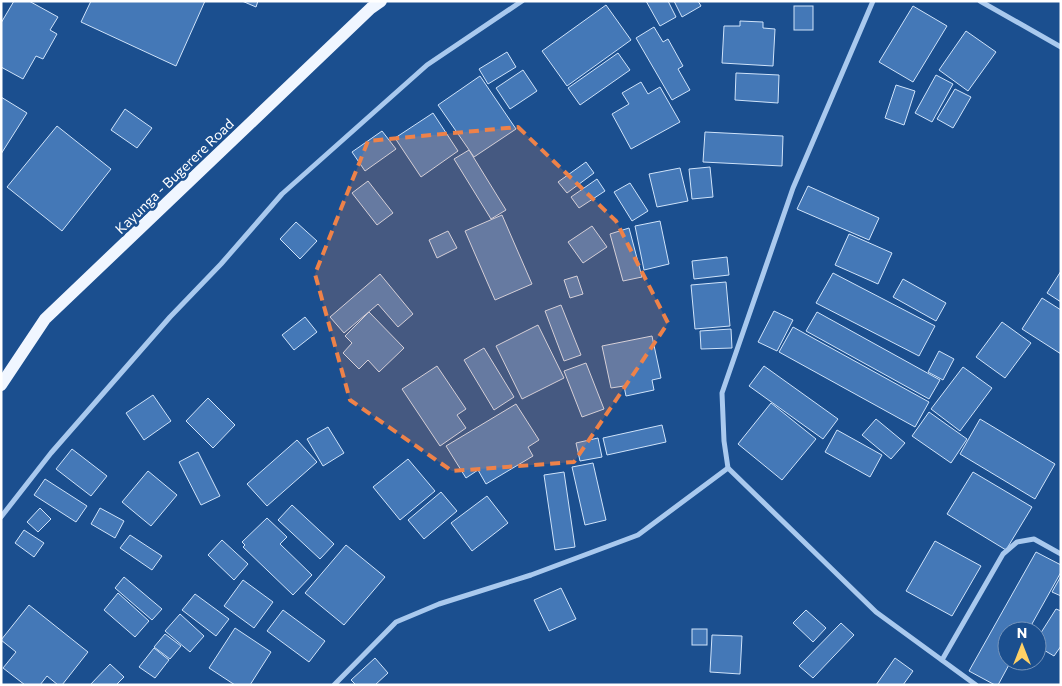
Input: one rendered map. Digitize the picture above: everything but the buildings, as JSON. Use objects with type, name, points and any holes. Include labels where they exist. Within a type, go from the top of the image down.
[{"type":"main road","name":"Kayunga - Bugerere Road","points":[[1,385],[45,319],[370,8],[381,1]]},
{"type":"street","points":[[1,517],[51,453],[170,317],[221,264],[282,194],[427,65],[522,1]]},
{"type":"street","points":[[873,1],[793,188],[722,393],[724,441],[728,468],[876,612],[976,685]]},
{"type":"street","points":[[980,1],[1061,47]]},
{"type":"street","points":[[334,685],[396,622],[439,604],[531,575],[638,535],[728,468]]},
{"type":"street","points":[[942,660],[1003,554],[1017,542],[1034,539],[1061,554]]},
{"type":"highlighted area","points":[[518,127],[616,221],[668,323],[574,462],[452,471],[350,400],[315,274],[368,141]]}]
